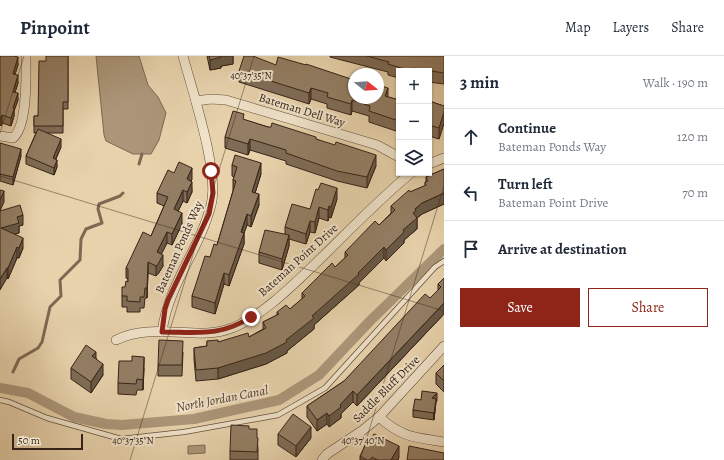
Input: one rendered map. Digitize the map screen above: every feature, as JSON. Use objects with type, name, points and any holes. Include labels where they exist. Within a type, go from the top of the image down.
[{"type":"street","points":[[0,136],[13,138],[16,136],[21,122],[25,96],[26,56]]},
{"type":"street","name":"Bateman Ponds Way","points":[[162,332],[167,305],[204,225],[212,203],[213,193],[211,171],[196,101],[183,56]]},
{"type":"street","name":"Bateman Dell Way","points":[[196,101],[218,98],[226,100],[377,146],[396,156]]},
{"type":"street","points":[[432,163],[444,158]]},
{"type":"street","name":"Bateman Point Drive","points":[[116,340],[142,331],[217,332],[233,328],[251,317],[290,288],[408,176]]},
{"type":"street","name":"Saddle Bluff Drive","points":[[322,460],[327,454],[363,430],[379,417],[444,346]]},
{"type":"street","points":[[379,417],[405,436],[444,442]]},
{"type":"lane","points":[[0,400],[9,402],[47,418],[121,439],[184,432],[278,415],[324,388],[435,267],[444,261]]},
{"type":"shaded area","points":[[96,56],[139,56],[148,85],[158,97],[166,113],[159,140],[151,154],[133,154],[106,141],[104,135]]},
{"type":"shaded area","points":[[205,445],[205,453],[188,454],[188,446]]},
{"type":"building","points":[[0,56],[18,57],[13,74],[18,75],[13,92],[18,93],[11,118],[2,115],[0,118]]},
{"type":"building","points":[[46,56],[68,56],[68,102],[63,102],[63,126],[34,126],[34,116],[38,116],[39,61],[46,61]]},
{"type":"building","points":[[209,56],[221,56],[221,57],[210,60]]},
{"type":"building","points":[[244,56],[253,56],[276,65],[278,57],[306,64],[348,78],[348,103],[327,97],[328,93],[311,88],[309,93],[239,71]]},
{"type":"building","points":[[367,56],[444,56],[444,73],[432,71],[432,68],[401,68],[388,64],[389,62]]},
{"type":"building","points":[[384,87],[388,88],[385,96],[396,99],[396,120],[369,111],[370,106],[364,104],[384,104]]},
{"type":"building","points":[[432,102],[444,106],[444,112],[439,128],[432,126]]},
{"type":"building","points":[[233,111],[244,114],[243,119],[268,127],[271,127],[272,123],[316,137],[316,139],[335,145],[336,142],[376,155],[367,177],[337,171],[286,153],[286,150],[250,139],[248,144],[225,137]]},
{"type":"building","points":[[38,129],[61,139],[53,158],[57,160],[54,168],[26,156]]},
{"type":"building","points":[[0,143],[21,149],[13,177],[0,174]]},
{"type":"building","points":[[235,155],[261,163],[252,192],[259,194],[251,216],[247,214],[241,232],[244,233],[229,275],[224,273],[215,303],[192,296],[205,256],[210,257],[214,244],[217,245],[236,181],[233,180],[237,167],[232,165]]},
{"type":"building","points":[[179,162],[192,168],[187,179],[192,182],[187,192],[183,190],[174,209],[182,213],[172,234],[167,232],[157,252],[163,255],[158,264],[156,266],[148,262],[147,288],[145,288],[144,297],[140,297],[140,302],[127,301],[127,296],[122,296],[122,287],[125,287],[126,281],[128,282],[128,269],[126,268],[143,232],[151,236],[168,197],[157,193],[168,170],[174,173]]},
{"type":"building","points":[[444,169],[444,193],[422,203],[415,209],[416,211],[413,213],[417,218],[403,230],[404,232],[386,250],[384,247],[358,273],[359,274],[312,316],[314,318],[286,340],[287,342],[266,353],[218,368],[196,370],[194,348],[207,346],[207,341],[218,340],[218,342],[248,333],[249,337],[266,328],[263,322],[279,314],[277,312],[286,305],[290,309],[305,296],[302,293],[332,263],[335,267],[348,255],[345,252],[375,221],[379,225],[395,210],[391,206],[409,190],[410,192],[426,185],[425,182],[428,181],[426,177],[432,176],[432,174]]},
{"type":"building","points":[[321,183],[337,188],[331,207],[329,206],[328,210],[319,207],[315,222],[310,221],[306,234],[285,227],[292,204],[310,209],[316,189],[318,190]]},
{"type":"building","points":[[0,190],[4,191],[0,200]]},
{"type":"building","points":[[20,205],[23,215],[17,217],[19,223],[1,228],[23,238],[19,248],[17,247],[8,268],[0,279],[0,211]]},
{"type":"building","points":[[265,230],[289,235],[282,259],[259,252]]},
{"type":"building","points":[[444,278],[444,303],[357,395],[353,391],[340,405],[341,407],[329,416],[327,413],[317,420],[307,406],[344,381],[425,294],[430,298],[441,287],[438,284]]},
{"type":"building","points":[[159,340],[183,341],[182,365],[158,365]]},
{"type":"building","points":[[86,345],[96,352],[92,356],[103,364],[91,382],[71,368]]},
{"type":"building","points":[[132,356],[144,357],[143,380],[137,379],[136,384],[118,383],[119,361],[132,361]]},
{"type":"building","points":[[444,365],[444,381],[436,373]]},
{"type":"building","points":[[422,391],[437,393],[432,398],[436,399],[434,413],[413,410],[415,399],[421,400]]},
{"type":"building","points":[[293,414],[311,427],[296,446],[278,434]]},
{"type":"building","points":[[231,425],[249,426],[249,429],[257,429],[257,452],[230,451]]},
{"type":"building","points":[[374,434],[399,446],[391,460],[378,460],[372,457],[370,460],[367,460],[360,456],[368,439],[370,441]]},
{"type":"building","points":[[409,446],[444,453],[444,460],[407,460]]},
{"type":"waterway","points":[[139,164],[142,154]]},
{"type":"waterway","points":[[13,372],[19,359],[38,348],[42,342],[50,307],[61,296],[60,280],[80,260],[81,239],[86,229],[102,223],[98,209],[99,204],[120,196],[123,193]]},
{"type":"waterway","name":"North Jordan Canal","points":[[0,388],[28,393],[74,417],[106,424],[122,425],[194,419],[279,400],[319,375],[370,321],[444,249]]},
{"type":"route","points":[[211,171],[213,193],[209,214],[168,300],[165,309],[162,332],[217,332],[233,328],[251,317]]}]
